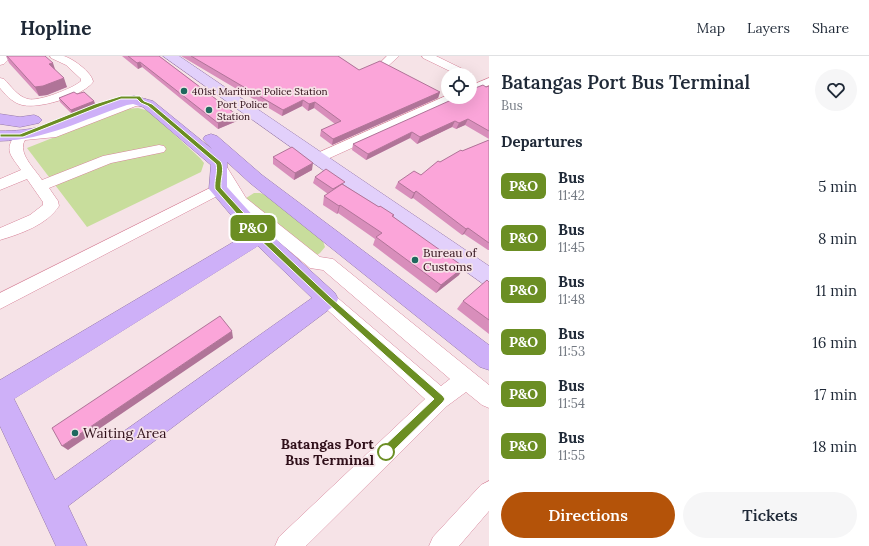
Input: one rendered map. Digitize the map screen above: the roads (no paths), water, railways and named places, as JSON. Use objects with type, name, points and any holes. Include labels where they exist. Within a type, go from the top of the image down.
[{"type":"highway","points":[[120,88],[139,88],[150,91],[216,144],[256,179],[489,359]]},
{"type":"highway","points":[[0,136],[21,136],[50,129],[125,101],[134,100],[150,105],[219,163],[220,167],[217,181],[224,187],[260,236],[327,299],[51,501]]},
{"type":"highway","points":[[0,119],[20,122],[32,120],[93,102]]},
{"type":"highway","points":[[224,187],[256,179]]},
{"type":"highway","points":[[0,394],[260,236]]},
{"type":"highway","points":[[0,398],[51,501],[70,545]]},
{"type":"main road","points":[[170,56],[489,277]]},
{"type":"street","points":[[0,62],[7,56]]},
{"type":"street","points":[[0,81],[12,95],[27,103],[38,102],[83,86],[87,82],[87,78],[70,63],[55,56]]},
{"type":"street","points":[[384,64],[394,56]]},
{"type":"street","points":[[427,56],[452,68]]},
{"type":"street","points":[[0,99],[12,95]]},
{"type":"street","points":[[0,234],[40,216],[49,210],[51,206],[50,201],[40,186],[19,158],[16,150],[16,144],[21,136],[93,102],[129,97],[138,98],[142,102]]},
{"type":"street","points":[[318,158],[441,103]]},
{"type":"street","points":[[40,186],[108,159],[159,148]]},
{"type":"street","points":[[0,185],[30,172]]},
{"type":"street","points":[[0,302],[224,187],[316,263],[326,264],[489,398]]},
{"type":"street","points":[[327,299],[440,399]]},
{"type":"street","points":[[288,546],[440,399],[466,378]]},
{"type":"street","points":[[442,546],[489,493]]},
{"type":"place","name":"401st Maritime Police Station","points":[[184,91]]},
{"type":"place","name":"Port Police Station","points":[[209,110]]},
{"type":"place","name":"Bureau of Customs","points":[[415,260]]},
{"type":"place","name":"Waiting Area","points":[[75,433]]},
{"type":"place","name":"Batangas Port Bus Terminal","points":[[386,452]]}]
